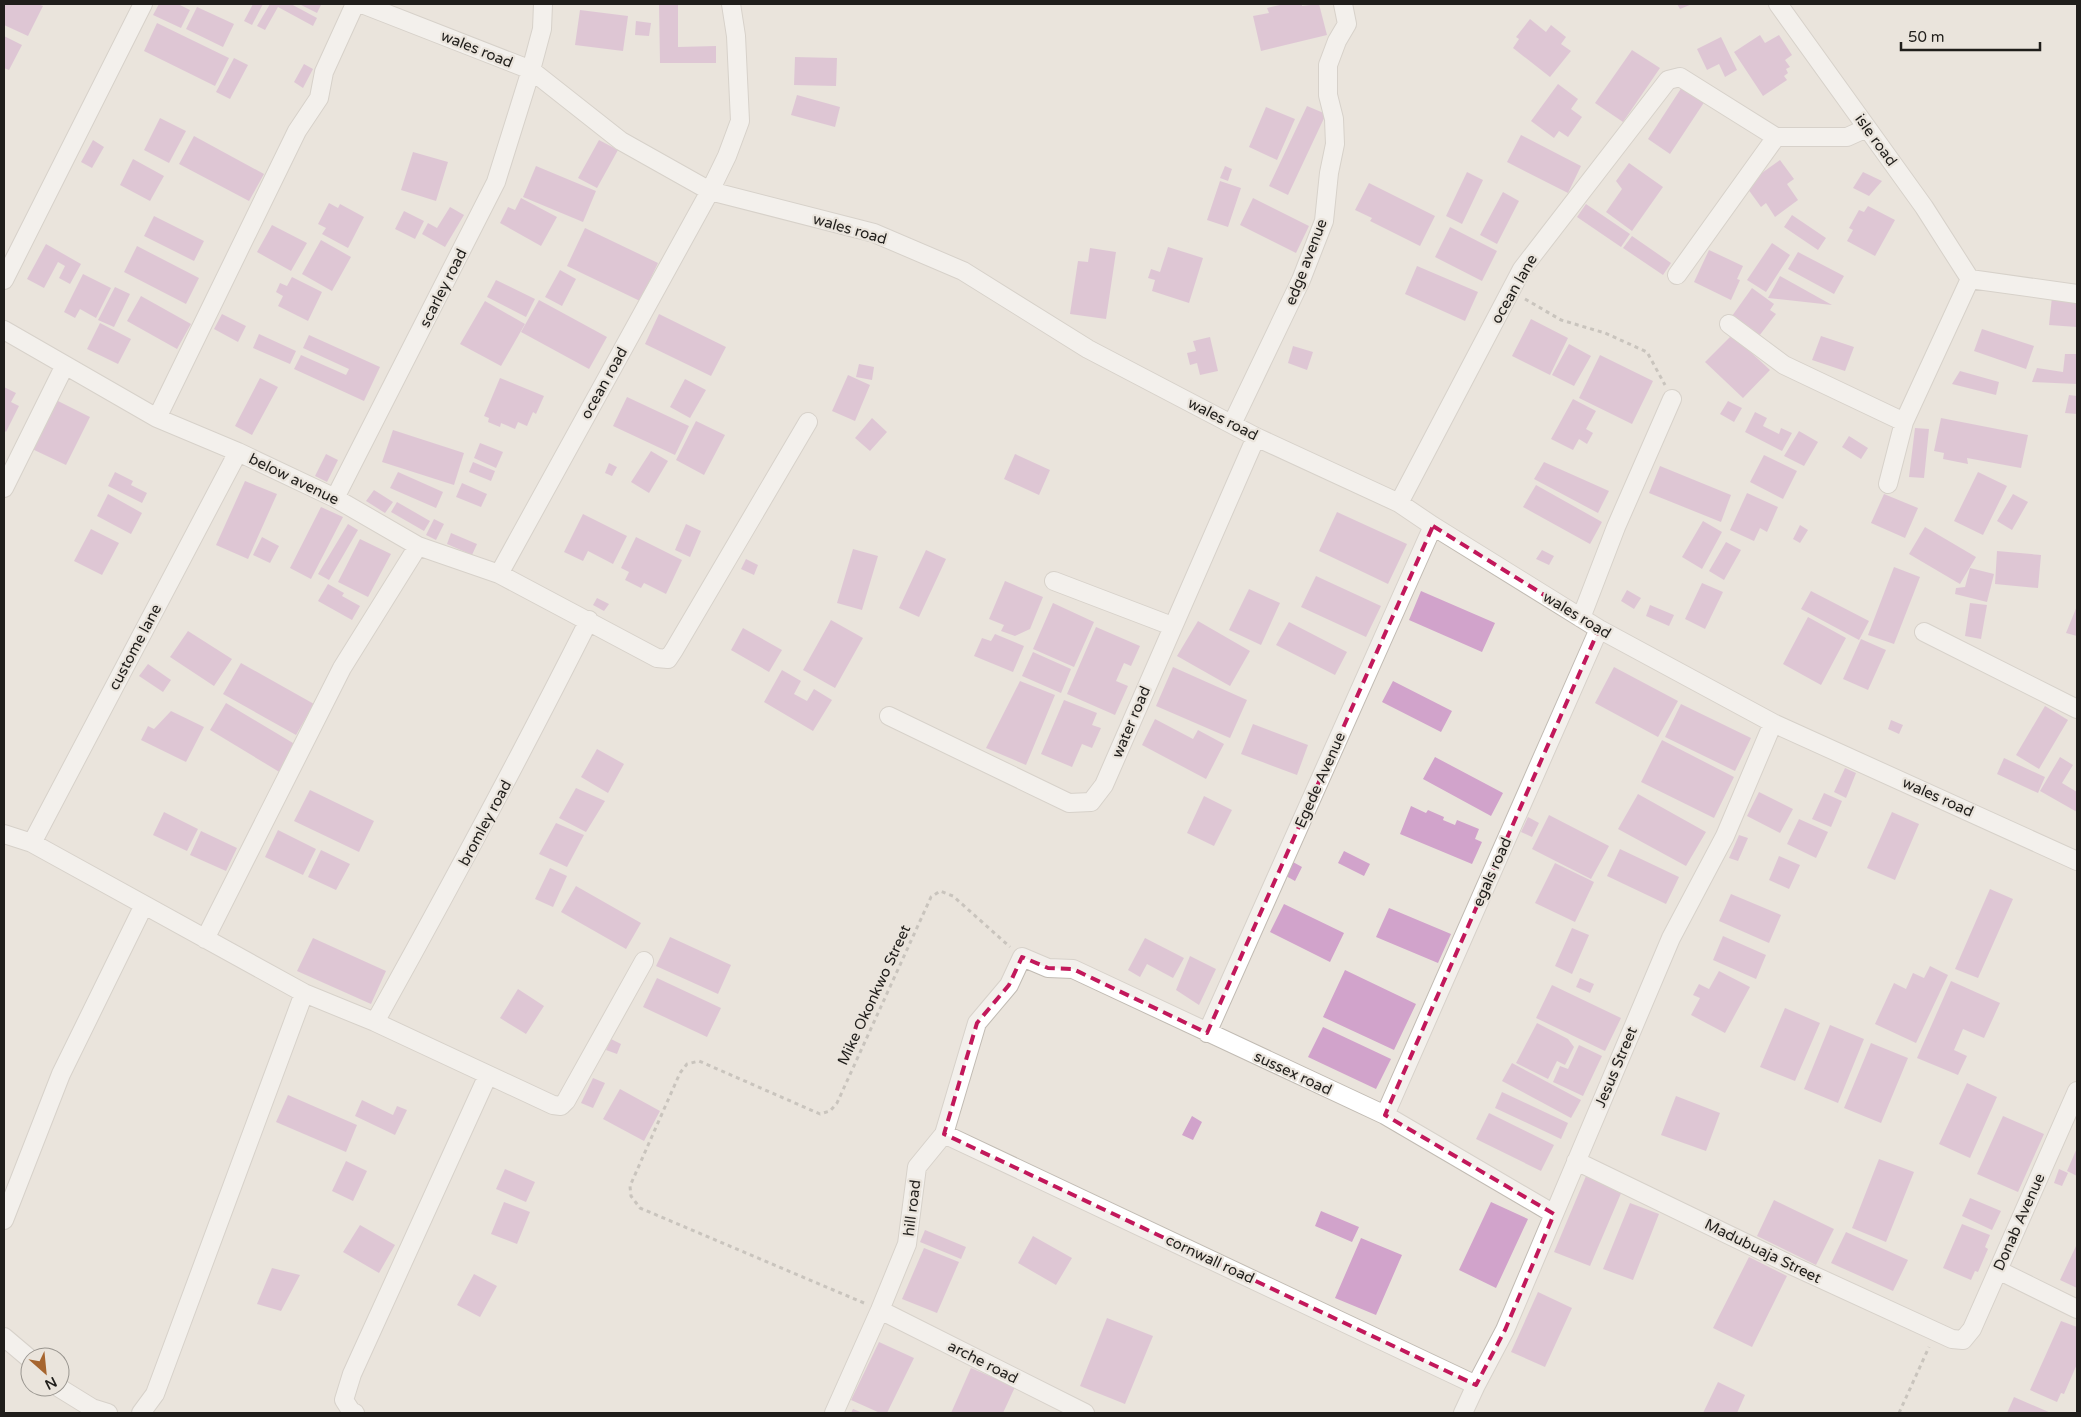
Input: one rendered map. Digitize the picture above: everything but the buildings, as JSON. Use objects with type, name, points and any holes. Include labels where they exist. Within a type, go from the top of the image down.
[{"type":"street","points":[[4,280],[143,4]]},
{"type":"street","points":[[157,418],[297,131],[320,98],[324,72],[355,4]]},
{"type":"street","name":"wales road","points":[[362,4],[531,70],[621,141],[710,191],[874,233],[963,272],[1088,349],[1256,437],[1399,502],[1433,526],[1599,629],[1773,723],[2077,860]]},
{"type":"street","name":"scarley road","points":[[335,498],[496,182],[542,29],[543,4]]},
{"type":"street","name":"ocean road","points":[[499,574],[710,191],[727,156],[740,121],[736,36],[732,4]]},
{"type":"street","name":"edge avenue","points":[[1232,424],[1302,280],[1324,221],[1329,173],[1335,144],[1334,119],[1328,96],[1328,65],[1337,41],[1347,24],[1343,4]]},
{"type":"street","name":"isle road","points":[[1778,4],[1924,207],[1970,279]]},
{"type":"street","name":"ocean lane","points":[[1399,502],[1522,269],[1668,80],[1680,77],[1776,137]]},
{"type":"street","points":[[1678,276],[1776,137],[1847,137],[1867,128]]},
{"type":"street","points":[[1888,484],[1904,422],[1970,279],[2077,294]]},
{"type":"street","points":[[1729,324],[1784,365],[1904,422]]},
{"type":"street","name":"below avenue","points":[[4,330],[157,418],[238,452],[335,498],[418,546],[499,574],[589,620],[657,658],[668,659],[808,422]]},
{"type":"street","points":[[4,488],[65,365]]},
{"type":"street","points":[[1581,618],[1616,527],[1672,399]]},
{"type":"street","name":"water road","points":[[889,716],[1068,803],[1091,802],[1104,785],[1256,437]]},
{"type":"street","name":"custome lane","points":[[32,843],[238,452]]},
{"type":"street","name":"Egede Avenue","points":[[1206,1033],[1433,526]]},
{"type":"street","points":[[205,939],[342,668],[418,546]]},
{"type":"street","points":[[1054,581],[1172,626]]},
{"type":"street","name":"bromley road","points":[[374,1022],[517,763],[589,620]]},
{"type":"street","name":"egals road","points":[[1385,1115],[1599,629]]},
{"type":"street","points":[[1924,632],[2077,709]]},
{"type":"street","name":"Jesus Street","points":[[1463,1413],[1505,1330],[1671,938],[1725,836],[1773,723]]},
{"type":"street","points":[[4,834],[32,843],[304,993],[374,1022],[554,1105],[561,1106],[566,1101],[644,961]]},
{"type":"street","points":[[4,1220],[61,1074],[144,905]]},
{"type":"street","name":"sussex road","points":[[1022,957],[1048,968],[1073,969],[1206,1033],[1385,1115],[1554,1214]]},
{"type":"street","name":"hill road","points":[[834,1413],[907,1244],[917,1167],[944,1134],[977,1023],[1009,985],[1022,957]]},
{"type":"street","points":[[141,1413],[155,1394],[304,993]]},
{"type":"street","points":[[355,1413],[351,1411],[344,1400],[352,1374],[488,1075]]},
{"type":"street","name":"Donab Avenue","points":[[1944,1336],[1963,1340],[1972,1329],[2077,1094]]},
{"type":"street","name":"cornwall road","points":[[944,1134],[1476,1385]]},
{"type":"street","name":"Madubuaja Street","points":[[1576,1161],[1793,1266],[1944,1336]]},
{"type":"street","points":[[1998,1270],[2077,1309]]},
{"type":"street","name":"arche road","points":[[880,1310],[1085,1413]]},
{"type":"street","points":[[4,1338],[20,1351]]},
{"type":"street","points":[[70,1394],[92,1408],[108,1413]]},
{"type":"path","points":[[1511,291],[1561,320],[1605,333],[1647,352],[1672,399]]},
{"type":"path","name":"Mike Okonkwo Street","points":[[880,1310],[640,1208],[631,1196],[630,1186],[680,1073],[687,1064],[699,1061],[820,1114],[830,1111],[837,1103],[931,896],[940,891],[953,896],[1022,957]]},
{"type":"path","points":[[1899,1413],[1944,1336]]},
{"type":"highlighted area","points":[[1433,526],[1599,629],[1385,1115],[1554,1214],[1505,1330],[1476,1385],[944,1134],[977,1023],[1009,985],[1022,957],[1048,968],[1073,969],[1207,1033]]}]
